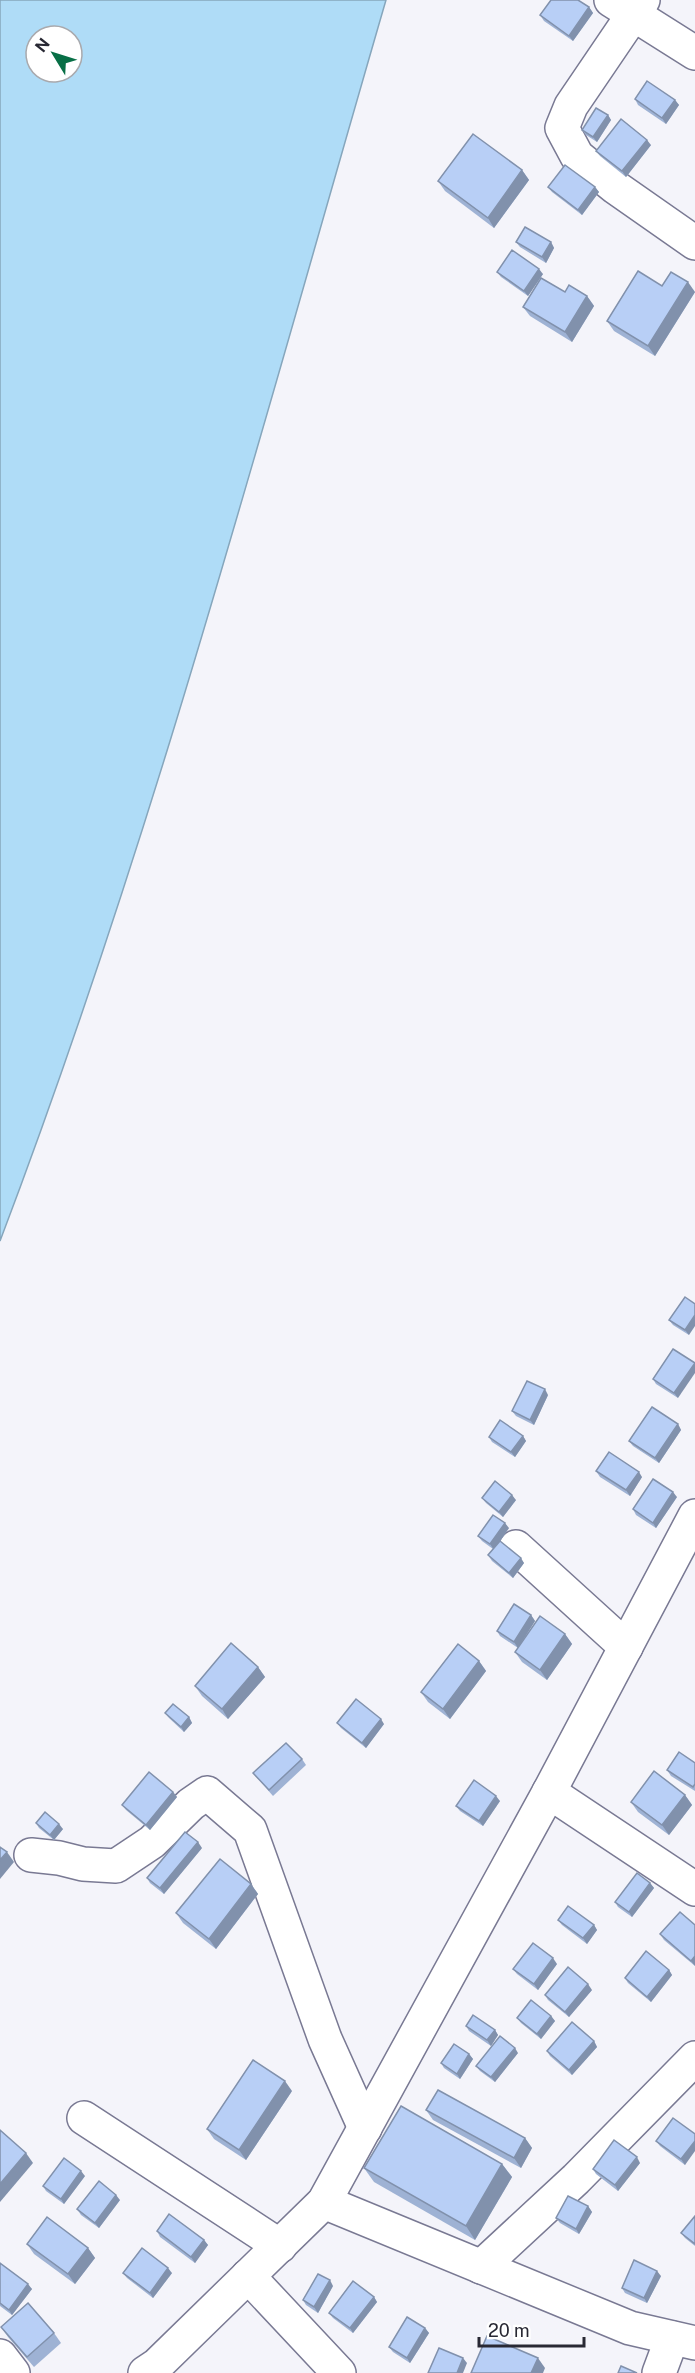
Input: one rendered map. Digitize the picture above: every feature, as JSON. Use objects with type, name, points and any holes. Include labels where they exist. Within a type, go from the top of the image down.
[{"type":"street","points":[[695,53],[629,5],[571,106],[562,128],[577,156],[615,187],[695,243]]},
{"type":"street","points":[[145,2373],[157,2365],[324,2202],[549,1792],[695,1516]]},
{"type":"street","points":[[516,1547],[626,1647]]},
{"type":"street","points":[[549,1792],[695,1889]]},
{"type":"street","points":[[31,1856],[59,1858],[83,1864],[116,1866],[152,1842],[191,1804],[207,1793],[250,1830],[324,2038],[365,2128]]},
{"type":"street","points":[[481,2267],[576,2179],[695,2058]]},
{"type":"street","points":[[84,2118],[280,2246]]},
{"type":"street","points":[[324,2202],[630,2328],[684,2340],[659,2373]]},
{"type":"street","points":[[248,2276],[339,2373]]},
{"type":"street","points":[[0,2356],[13,2373]]},
{"type":"water","points":[[0,0],[386,0],[251,469],[158,780],[56,1088],[0,1241]]},
{"type":"building","points":[[551,0],[578,0],[589,7],[569,36],[540,15]]},
{"type":"building","points":[[647,81],[675,100],[662,118],[635,99]]},
{"type":"building","points":[[596,108],[608,115],[593,137],[582,130]]},
{"type":"building","points":[[621,119],[647,140],[622,171],[596,151]]},
{"type":"building","points":[[473,134],[522,170],[488,218],[438,181]]},
{"type":"building","points":[[565,165],[595,187],[578,210],[548,187]]},
{"type":"building","points":[[525,227],[551,242],[542,257],[516,242]]},
{"type":"building","points":[[512,250],[539,269],[524,291],[497,272]]},
{"type":"building","points":[[638,271],[662,286],[671,272],[688,282],[648,346],[607,321]]},
{"type":"building","points":[[541,278],[565,292],[569,285],[587,296],[565,332],[523,307]]},
{"type":"building","points":[[685,1297],[695,1304],[695,1315],[685,1330],[669,1320]]},
{"type":"building","points":[[673,1349],[695,1363],[674,1393],[653,1379]]},
{"type":"building","points":[[527,1381],[545,1389],[530,1420],[512,1411]]},
{"type":"building","points":[[652,1407],[678,1424],[655,1458],[629,1441]]},
{"type":"building","points":[[500,1420],[523,1436],[511,1452],[489,1437]]},
{"type":"building","points":[[609,1452],[639,1472],[626,1490],[596,1471]]},
{"type":"building","points":[[653,1479],[673,1492],[653,1523],[633,1509]]},
{"type":"building","points":[[495,1481],[512,1495],[499,1512],[482,1498]]},
{"type":"building","points":[[493,1515],[505,1523],[490,1544],[478,1536]]},
{"type":"building","points":[[500,1541],[521,1558],[509,1573],[488,1555]]},
{"type":"building","points":[[514,1604],[531,1615],[514,1642],[497,1631]]},
{"type":"building","points":[[540,1616],[565,1634],[540,1670],[515,1652]]},
{"type":"building","points":[[231,1643],[258,1667],[222,1709],[195,1686]]},
{"type":"building","points":[[458,1644],[479,1661],[443,1709],[421,1692]]},
{"type":"building","points":[[356,1699],[381,1719],[362,1743],[337,1723]]},
{"type":"building","points":[[173,1704],[189,1717],[181,1727],[165,1713]]},
{"type":"building","points":[[286,1743],[302,1759],[269,1790],[253,1773]]},
{"type":"building","points":[[679,1752],[695,1763],[693,1787],[667,1770]]},
{"type":"building","points":[[654,1771],[685,1795],[662,1825],[631,1802]]},
{"type":"building","points":[[149,1772],[173,1792],[146,1825],[122,1805]]},
{"type":"building","points":[[474,1780],[496,1796],[479,1821],[456,1806]]},
{"type":"building","points":[[45,1812],[59,1824],[50,1835],[36,1823]]},
{"type":"building","points":[[185,1832],[198,1842],[160,1888],[147,1878]]},
{"type":"building","points":[[0,1847],[7,1852],[0,1860]]},
{"type":"building","points":[[220,1859],[251,1884],[209,1939],[176,1913]]},
{"type":"building","points":[[637,1873],[650,1883],[629,1912],[615,1902]]},
{"type":"building","points":[[568,1906],[594,1925],[583,1938],[558,1920]]},
{"type":"building","points":[[680,1912],[695,1925],[695,1956],[691,1961],[660,1934]]},
{"type":"building","points":[[533,1943],[553,1958],[534,1984],[513,1969]]},
{"type":"building","points":[[646,1951],[669,1970],[647,1997],[625,1978]]},
{"type":"building","points":[[568,1967],[588,1984],[565,2012],[545,1995]]},
{"type":"building","points":[[531,2000],[551,2016],[537,2034],[517,2018]]},
{"type":"building","points":[[473,2015],[495,2030],[487,2040],[466,2026]]},
{"type":"building","points":[[572,2022],[594,2041],[569,2070],[547,2051]]},
{"type":"building","points":[[500,2036],[515,2048],[491,2077],[476,2066]]},
{"type":"building","points":[[454,2044],[469,2054],[457,2074],[441,2063]]},
{"type":"building","points":[[253,2060],[285,2081],[239,2150],[207,2129]]},
{"type":"building","points":[[438,2090],[525,2138],[514,2158],[426,2110]]},
{"type":"building","points":[[401,2106],[502,2164],[466,2226],[364,2168]]},
{"type":"building","points":[[673,2118],[695,2134],[695,2141],[681,2159],[656,2141]]},
{"type":"building","points":[[0,2130],[26,2153],[0,2184]]},
{"type":"building","points":[[614,2140],[637,2157],[615,2185],[593,2169]]},
{"type":"building","points":[[64,2158],[81,2171],[61,2199],[43,2186]]},
{"type":"building","points":[[99,2181],[116,2195],[95,2223],[77,2209]]},
{"type":"building","points":[[568,2196],[588,2206],[576,2229],[556,2218]]},
{"type":"building","points":[[169,2214],[204,2240],[191,2257],[157,2231]]},
{"type":"building","points":[[695,2216],[695,2244],[681,2233]]},
{"type":"building","points":[[47,2217],[88,2248],[68,2274],[27,2244]]},
{"type":"building","points":[[142,2248],[168,2268],[150,2293],[123,2273]]},
{"type":"building","points":[[634,2260],[657,2271],[644,2298],[622,2288]]},
{"type":"building","points":[[0,2263],[28,2284],[9,2310],[0,2303]]},
{"type":"building","points":[[318,2274],[330,2280],[314,2307],[303,2300]]},
{"type":"building","points":[[353,2281],[374,2297],[350,2328],[329,2313]]},
{"type":"building","points":[[28,2303],[54,2333],[27,2357],[1,2327]]},
{"type":"building","points":[[407,2317],[425,2328],[407,2358],[389,2347]]},
{"type":"building","points":[[487,2336],[538,2358],[531,2373],[471,2373]]},
{"type":"building","points":[[439,2348],[463,2358],[457,2373],[428,2373]]},
{"type":"building","points":[[621,2366],[637,2373],[618,2373]]}]
